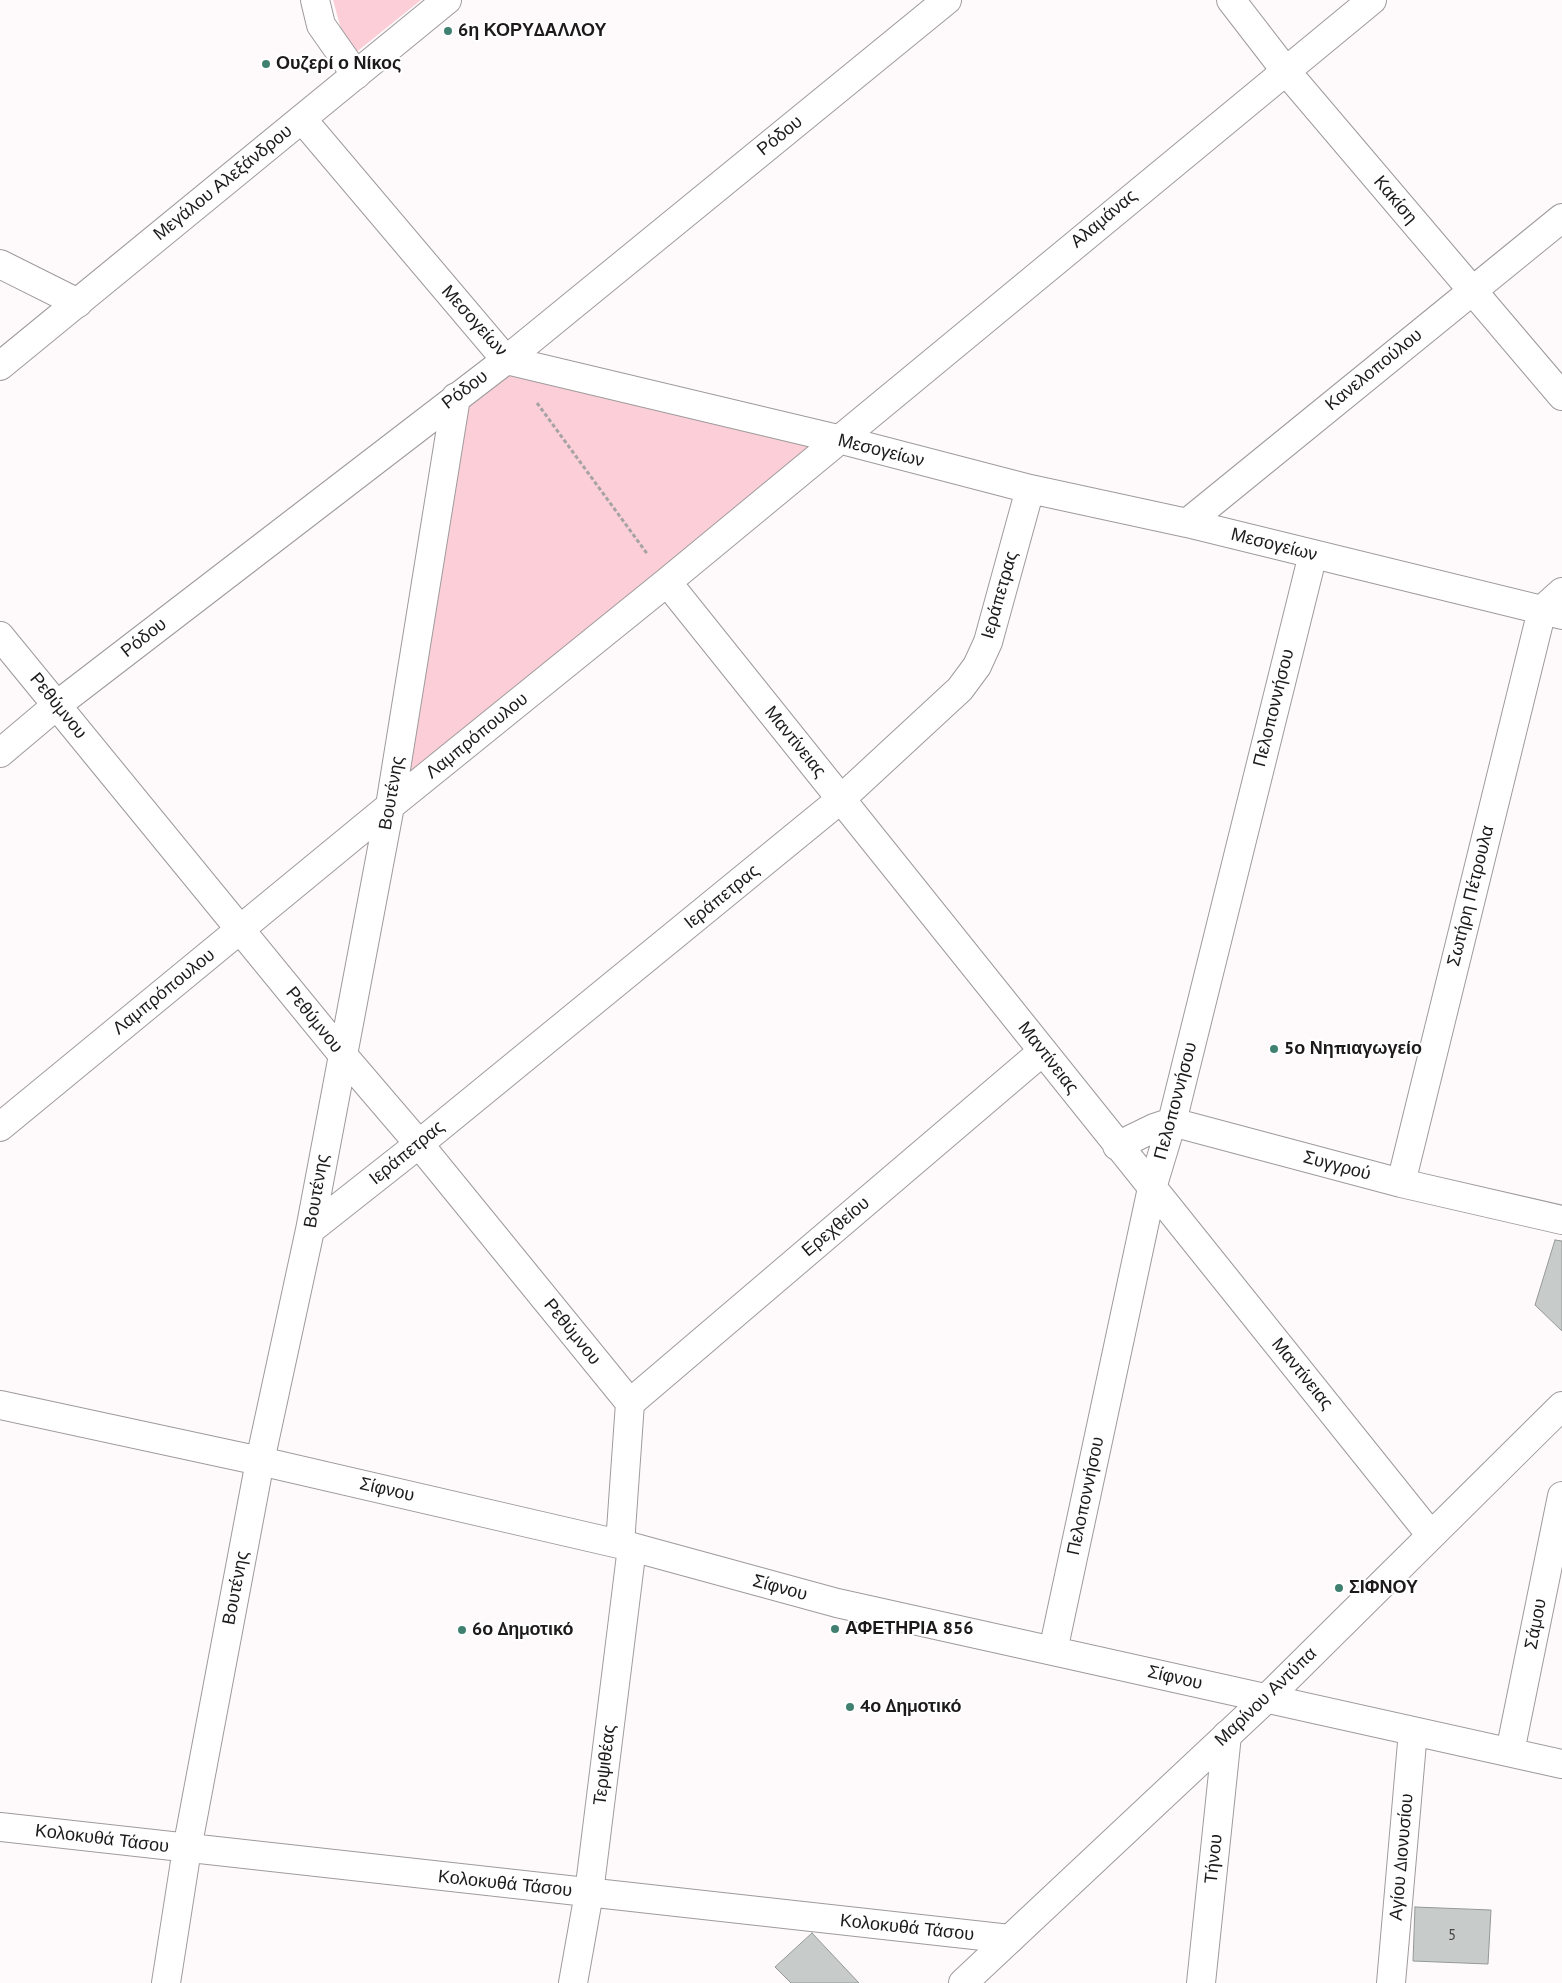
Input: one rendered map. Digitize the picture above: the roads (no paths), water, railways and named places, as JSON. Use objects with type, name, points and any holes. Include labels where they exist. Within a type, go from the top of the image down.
[{"type":"street","points":[[315,0],[321,25],[356,75]]},
{"type":"street","name":"Μεγάλου Αλεξάνδρου","points":[[0,366],[447,0]]},
{"type":"street","name":"Ρόδου","points":[[0,753],[57,705],[506,360],[947,0]]},
{"type":"street","name":"Κακίση","points":[[1231,0],[1285,70],[1562,396]]},
{"type":"street","name":"Αλαμάνας","points":[[838,439],[1372,0]]},
{"type":"street","name":"Μεσογείων","points":[[302,119],[506,360],[838,439],[1030,489],[1187,523],[1552,612]]},
{"type":"street","name":"Κανελοπούλου","points":[[1187,523],[1562,218]]},
{"type":"street","points":[[0,264],[78,303]]},
{"type":"street","name":"Βουτένης","points":[[166,1983],[187,1849],[260,1461],[310,1230],[390,806],[456,397]]},
{"type":"street","name":"Λαμπρόπουλου","points":[[0,1127],[390,806],[667,582],[838,439]]},
{"type":"street","name":"Ιεράπετρας","points":[[310,1230],[419,1144],[841,800],[960,689],[976,666],[988,642],[1030,489]]},
{"type":"street","name":"Πελοποννήσου","points":[[1053,1651],[1152,1188],[1172,1122],[1312,554]]},
{"type":"street","name":"Μαντίνειας","points":[[667,582],[1117,1146],[1430,1534]]},
{"type":"street","points":[[1552,612],[1562,592]]},
{"type":"street","name":"Σωτήρη Πέτρουλα","points":[[1401,1183],[1552,612]]},
{"type":"street","name":"Ρεθύμνου","points":[[0,636],[630,1403]]},
{"type":"street","name":"Ερεχθείου","points":[[630,1403],[1042,1051]]},
{"type":"street","points":[[1117,1146],[1154,1128],[1172,1122]]},
{"type":"street","name":"Συγγρού","points":[[1172,1122],[1401,1183],[1562,1220]]},
{"type":"street","name":"Τερψιθέας","points":[[573,1983],[589,1893],[626,1546],[630,1403]]},
{"type":"street","name":"Σίφνου","points":[[0,1405],[260,1461],[626,1546],[837,1603],[1562,1764]]},
{"type":"street","name":"Μαρίνου Αντύπα","points":[[963,1983],[1267,1698],[1430,1534],[1562,1406]]},
{"type":"street","name":"Σάμου","points":[[1510,1752],[1562,1496]]},
{"type":"street","name":"Αγίου Διονυσίου","points":[[1391,1983],[1412,1731]]},
{"type":"street","name":"Τήνου","points":[[1201,1983],[1227,1735]]},
{"type":"street","name":"Κολοκυθά Τάσου","points":[[0,1827],[1010,1939]]},
{"type":"place","name":"6η ΚΟΡΥΔΑΛΛΟΥ","points":[[448,31]]},
{"type":"place","name":"Ουζερί ο Νίκος","points":[[266,64]]},
{"type":"place","name":"5ο Νηπιαγωγείο","points":[[1274,1049]]},
{"type":"place","name":"ΣΙΦΝΟΥ","points":[[1339,1588]]},
{"type":"place","name":"ΑΦΕΤΗΡΙΑ 856","points":[[835,1629]]},
{"type":"place","name":"6ο Δημοτικό","points":[[462,1630]]},
{"type":"place","name":"4ο Δημοτικό","points":[[850,1707]]}]
